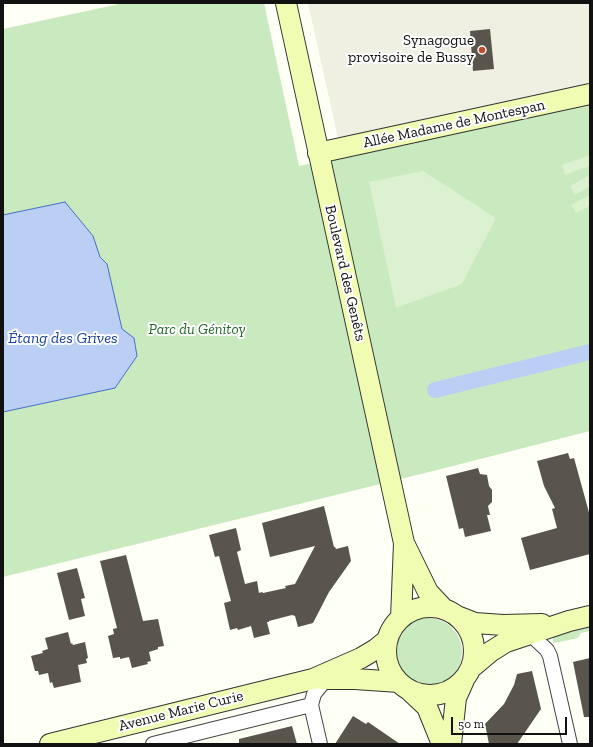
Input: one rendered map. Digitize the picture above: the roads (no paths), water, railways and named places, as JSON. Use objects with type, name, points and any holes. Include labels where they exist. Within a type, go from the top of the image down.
[{"type":"street","name":"Boulevard des Genêts","points":[[286,3],[404,543],[428,592],[450,613]]},
{"type":"street","name":"Allée Madame de Montespan","points":[[318,153],[590,94]]},
{"type":"street","name":"Boulevard des Genêts","points":[[401,618],[404,543]]},
{"type":"street","points":[[442,744],[427,707],[404,686],[390,670],[386,655],[387,640],[392,628],[401,618],[410,612],[421,608],[433,607],[475,624],[536,625],[570,621]]},
{"type":"street","points":[[450,613],[467,627],[473,640],[474,654],[456,698],[451,744]]},
{"type":"street","points":[[404,686],[423,695],[438,694],[452,689],[479,660],[499,646],[570,621],[590,616]]},
{"type":"street","points":[[531,635],[547,650],[550,656],[570,744]]},
{"type":"street","name":"Avenue Marie Curie","points":[[50,744],[319,679],[361,658],[387,640]]},
{"type":"street","name":"Avenue Marie Curie","points":[[319,679],[355,679],[404,686]]},
{"type":"street","name":"Avenue Marie Curie","points":[[153,744],[311,704],[319,679]]},
{"type":"street","points":[[311,704],[320,744]]},
{"type":"water","name":"Étang des Grives","points":[[65,202],[93,236],[100,257],[107,264],[122,329],[134,338],[137,356],[115,388],[3,412],[3,215]]},
{"type":"waterway","points":[[435,390],[590,352]]},
{"type":"place","name":"Synagogue provisoire de Bussy","points":[[482,50]]},
{"type":"park label","name":"Parc du Génitoy","points":[[197,330]]}]
